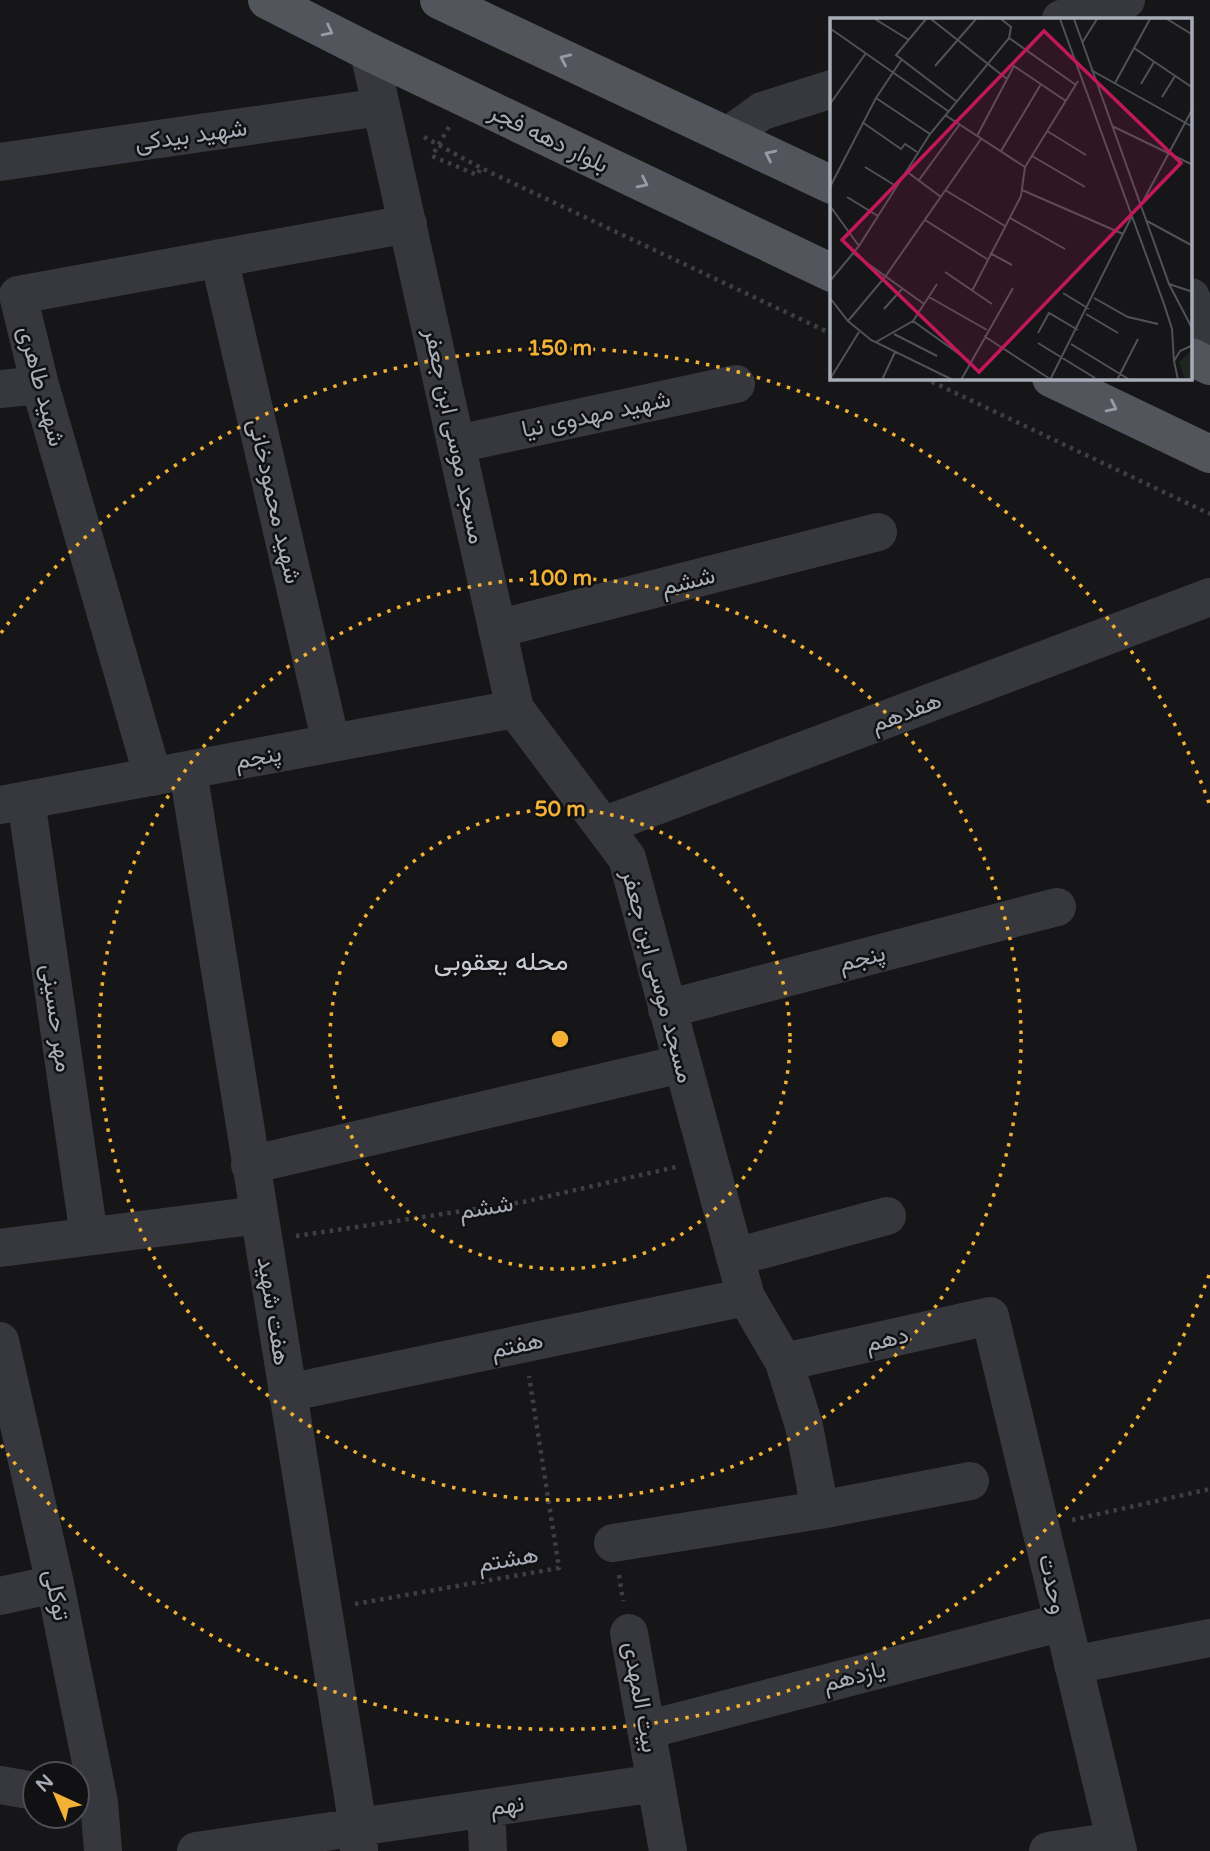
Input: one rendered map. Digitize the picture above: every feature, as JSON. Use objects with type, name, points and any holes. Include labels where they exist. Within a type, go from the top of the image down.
[{"type":"main road","name":"بلوار دهه فجر","points":[[267,0],[369,52],[830,272]]},
{"type":"main road","points":[[439,0],[830,184]]},
{"type":"main road","points":[[1192,357],[1210,365]]},
{"type":"main road","points":[[1055,380],[1210,454]]},
{"type":"street","points":[[1065,18],[1112,6]]},
{"type":"street","name":"مسجد موسی ابن جعفر","points":[[369,52],[515,709],[626,858],[746,1297],[784,1363],[804,1426],[820,1510]]},
{"type":"street","points":[[729,135],[762,111],[830,90]]},
{"type":"street","name":"شهید بیدکی","points":[[1,153],[383,111]]},
{"type":"street","name":"شهید طاهری","points":[[171,774],[40,385],[19,295],[408,223]]},
{"type":"street","name":"شهید محمودخانی","points":[[219,258],[331,743]]},
{"type":"street","points":[[1192,301],[1210,365]]},
{"type":"street","name":"شهید مهدوی نیا","points":[[457,444],[736,384]]},
{"type":"street","points":[[0,389],[40,385]]},
{"type":"street","name":"ششم","points":[[497,629],[878,532]]},
{"type":"street","name":"هفدهم","points":[[603,826],[1210,597]]},
{"type":"street","name":"پنجم","points":[[13,803],[515,709]]},
{"type":"street","name":"هفت شهید","points":[[171,774],[250,1165],[358,1839]]},
{"type":"street","name":"مهر حسینی","points":[[13,803],[89,1236]]},
{"type":"street","name":"پنجم","points":[[667,1009],[1057,907]]},
{"type":"street","points":[[250,1165],[681,1064]]},
{"type":"street","points":[[735,1257],[887,1216]]},
{"type":"street","points":[[0,1248],[89,1236],[260,1228]]},
{"type":"street","name":"هفتم","points":[[287,1393],[746,1297]]},
{"type":"street","name":"دهم","points":[[784,1363],[989,1316]]},
{"type":"street","name":"وحدت","points":[[989,1316],[1117,1846]]},
{"type":"street","name":"توکلی","points":[[1,1356],[55,1584],[82,1760]]},
{"type":"street","points":[[613,1543],[820,1510],[970,1482]]},
{"type":"street","points":[[0,1596],[55,1584]]},
{"type":"street","name":"یازدهم","points":[[646,1730],[1063,1622]]},
{"type":"street","name":"بیت المهدی","points":[[629,1633],[668,1851]]},
{"type":"street","points":[[1073,1665],[1210,1639]]},
{"type":"street","name":"نهم","points":[[196,1851],[358,1839],[486,1809],[656,1783]]},
{"type":"street","points":[[0,1785],[21,1789]]},
{"type":"street","points":[[486,1809],[488,1851]]},
{"type":"street","name":"توکلی","points":[[91,1810],[103,1851]]},
{"type":"street","points":[[1048,1851],[1117,1846]]},
{"type":"path","points":[[383,111],[481,168],[830,333]]},
{"type":"path","points":[[432,156],[477,175],[481,168]]},
{"type":"path","points":[[928,380],[1210,514]]},
{"type":"path","name":"ششم","points":[[260,1228],[523,1202],[708,1160]]},
{"type":"path","name":"هشتم","points":[[323,1609],[559,1568],[524,1344]]},
{"type":"path","points":[[1040,1528],[1210,1489]]},
{"type":"path","name":"بیت المهدی","points":[[613,1543],[629,1633]]},
{"type":"district","name":"محله یعقوبی","points":[[501,961]]}]
